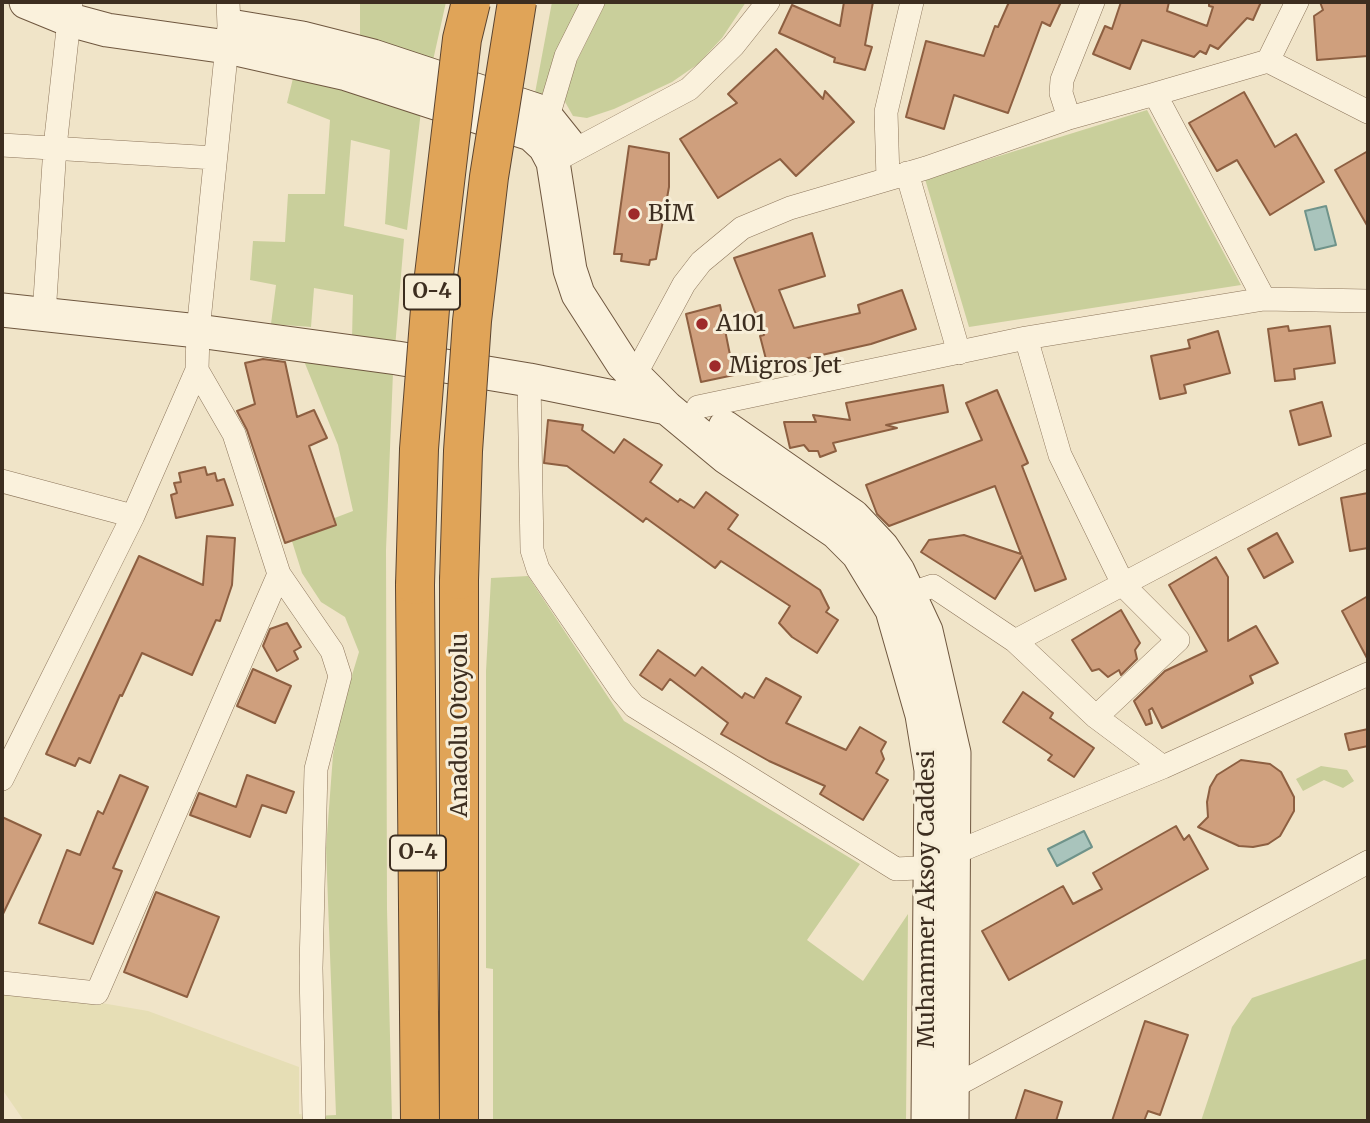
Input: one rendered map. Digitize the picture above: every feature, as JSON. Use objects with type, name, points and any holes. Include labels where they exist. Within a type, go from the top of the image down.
[{"type":"highway","name":"Anadolu Otoyolu","points":[[420,1121],[415,585],[419,449],[430,309],[460,53],[471,2]]},
{"type":"highway","name":"Anadolu Otoyolu","points":[[459,1121],[459,580],[463,450],[472,321],[491,163],[517,2]]},
{"type":"main road","points":[[26,2],[228,25],[302,38],[373,56],[536,110],[553,144]]},
{"type":"main road","name":"Muhammer Aksoy Caddesi","points":[[553,144],[579,173],[594,274],[634,378],[853,516],[882,547],[899,598],[906,653],[931,770],[941,858],[953,1121]]},
{"type":"main road","points":[[2,310],[198,331],[529,380],[634,378],[682,408]]},
{"type":"main road","name":"Muhammer Aksoy Caddesi","points":[[928,1121],[941,858]]},
{"type":"street","points":[[553,144],[566,56],[593,2]]},
{"type":"street","points":[[553,144],[689,89],[733,46],[768,2]]},
{"type":"street","points":[[912,2],[886,112],[897,176],[959,353]]},
{"type":"street","points":[[1069,118],[1061,93],[1062,80],[1093,2]]},
{"type":"street","points":[[1268,61],[1297,2]]},
{"type":"street","points":[[44,315],[55,147],[77,8]]},
{"type":"street","points":[[2,779],[133,516],[197,370],[198,331],[228,25]]},
{"type":"street","points":[[634,378],[684,284],[720,244],[763,218],[1069,118],[1268,61],[1368,113]]},
{"type":"street","points":[[1155,94],[1264,299]]},
{"type":"street","points":[[2,145],[215,158]]},
{"type":"street","points":[[682,408],[1026,338],[1264,299],[1368,301]]},
{"type":"street","points":[[1026,338],[1060,455],[1124,586],[1178,640],[1096,717]]},
{"type":"street","points":[[197,370],[234,434],[279,574],[331,650],[340,676],[316,769],[311,968],[314,1116]]},
{"type":"street","points":[[529,380],[532,550],[538,569],[622,692],[634,706],[896,869],[917,868],[1163,767],[1368,674]]},
{"type":"street","points":[[1015,641],[1124,586],[1368,455]]},
{"type":"street","points":[[2,481],[133,516]]},
{"type":"street","points":[[2,983],[97,993],[279,574]]},
{"type":"street","points":[[899,598],[933,586],[1015,641],[1096,717],[1163,767]]},
{"type":"street","points":[[953,1087],[1368,862]]},
{"type":"shaded area","points":[[2,992],[90,1001],[148,1011],[299,1067],[299,1114],[314,1116],[314,1121],[24,1121],[2,1089]]},
{"type":"green space","points":[[360,2],[446,2],[432,65],[360,37]]},
{"type":"green space","points":[[552,2],[581,2],[544,94],[535,93]]},
{"type":"green space","points":[[606,2],[746,2],[722,38],[698,64],[672,82],[614,109],[587,118],[573,116],[564,100],[567,81]]},
{"type":"green space","points":[[295,70],[421,111],[407,230],[385,224],[390,150],[351,140],[344,226],[404,239],[395,348],[352,339],[353,295],[314,288],[311,327],[271,324],[276,285],[250,280],[253,241],[285,242],[288,194],[325,194],[330,120],[287,103]]},
{"type":"green space","points":[[1147,110],[1241,285],[969,327],[925,179]]},
{"type":"green space","points":[[304,361],[393,372],[386,550],[387,909],[392,1121],[314,1121],[314,1116],[336,1115],[326,848],[333,755],[343,705],[359,652],[345,617],[321,602],[302,573],[290,535],[353,511],[338,445]]},
{"type":"green space","points":[[528,576],[624,721],[860,864],[807,940],[863,981],[908,914],[906,1121],[493,1121],[493,969],[486,968],[486,671],[491,578]]},
{"type":"green space","points":[[1321,766],[1347,770],[1354,781],[1343,788],[1324,780],[1303,791],[1296,779]]},
{"type":"green space","points":[[1368,958],[1368,1121],[1201,1121],[1232,1027],[1252,998]]},
{"type":"water","points":[[1326,206],[1336,245],[1315,250],[1305,211]]},
{"type":"water","points":[[1084,831],[1092,847],[1057,866],[1048,849]]},
{"type":"building","points":[[844,2],[873,2],[865,45],[872,47],[865,70],[834,62],[835,58],[779,33],[792,5],[840,26]]},
{"type":"building","points":[[1009,2],[1061,2],[1050,26],[1042,22],[1008,113],[954,95],[944,129],[906,117],[926,41],[984,56],[995,26],[998,27]]},
{"type":"building","points":[[1121,2],[1169,2],[1167,11],[1207,26],[1213,7],[1209,6],[1209,2],[1261,2],[1253,20],[1247,18],[1218,49],[1210,45],[1206,54],[1200,51],[1194,57],[1142,40],[1130,69],[1093,54],[1105,26],[1112,29]]},
{"type":"building","points":[[1320,2],[1368,2],[1368,56],[1317,60],[1314,16],[1323,10]]},
{"type":"building","points":[[776,49],[823,99],[825,91],[854,122],[796,176],[780,159],[718,198],[680,139],[737,103],[728,94]]},
{"type":"building","points":[[1244,92],[1275,147],[1296,134],[1324,182],[1270,215],[1237,160],[1217,171],[1189,123]]},
{"type":"building","points":[[629,146],[669,153],[669,187],[656,259],[650,260],[649,265],[621,261],[622,254],[614,254]]},
{"type":"building","points":[[1368,151],[1368,227],[1335,170]]},
{"type":"building","points":[[812,233],[825,276],[779,290],[794,328],[860,313],[858,305],[902,290],[916,329],[871,344],[768,367],[760,336],[764,335],[734,258]]},
{"type":"building","points":[[720,305],[734,375],[701,382],[686,314]]},
{"type":"building","points":[[1288,326],[1289,331],[1330,326],[1335,363],[1294,369],[1295,379],[1275,381],[1268,329]]},
{"type":"building","points":[[1218,331],[1230,373],[1184,385],[1186,393],[1160,399],[1151,356],[1190,348],[1188,340]]},
{"type":"building","points":[[263,359],[285,362],[297,417],[314,410],[327,438],[309,446],[336,525],[285,543],[247,430],[237,411],[255,404],[245,363]]},
{"type":"building","points":[[943,385],[948,412],[886,425],[897,428],[833,443],[836,451],[820,457],[818,451],[809,451],[804,445],[790,448],[784,422],[816,422],[813,415],[850,420],[846,403]]},
{"type":"building","points":[[997,390],[1028,463],[1022,466],[1066,579],[1035,591],[1022,556],[995,599],[921,552],[929,540],[964,535],[1021,554],[995,486],[889,526],[877,514],[866,485],[982,440],[966,403]]},
{"type":"building","points":[[1322,402],[1331,436],[1299,445],[1290,411]]},
{"type":"building","points":[[548,420],[583,425],[582,430],[614,453],[624,439],[662,465],[650,482],[678,502],[680,499],[694,508],[706,492],[738,515],[728,529],[820,590],[829,608],[826,612],[838,620],[817,653],[792,637],[779,623],[790,606],[721,561],[715,568],[646,518],[643,522],[567,466],[544,463]]},
{"type":"building","points":[[205,467],[207,475],[215,473],[217,481],[224,479],[233,505],[176,518],[171,495],[177,493],[174,483],[181,482],[179,473]]},
{"type":"building","points":[[1368,493],[1368,548],[1350,551],[1341,498]]},
{"type":"building","points":[[1277,533],[1293,562],[1264,578],[1248,549]]},
{"type":"building","points":[[207,536],[235,538],[232,585],[220,621],[216,620],[192,675],[142,653],[90,763],[79,758],[75,766],[46,754],[139,556],[203,585]]},
{"type":"building","points":[[1216,557],[1228,577],[1228,641],[1256,626],[1278,663],[1250,676],[1253,683],[1162,728],[1152,708],[1149,710],[1152,723],[1146,725],[1134,701],[1165,671],[1207,651],[1169,585]]},
{"type":"building","points":[[1368,596],[1368,660],[1342,611]]},
{"type":"building","points":[[1121,610],[1140,643],[1135,650],[1137,659],[1121,675],[1119,670],[1108,677],[1099,669],[1092,671],[1072,640]]},
{"type":"building","points":[[287,623],[301,647],[294,651],[298,659],[277,671],[263,646],[270,629]]},
{"type":"building","points":[[658,650],[695,676],[702,667],[742,698],[745,693],[754,698],[766,678],[801,697],[786,723],[846,750],[860,727],[886,742],[881,751],[884,759],[876,773],[888,780],[863,820],[820,794],[825,786],[769,761],[721,734],[728,723],[670,679],[662,690],[640,675]]},
{"type":"building","points":[[253,669],[291,686],[275,723],[237,706]]},
{"type":"building","points":[[1023,692],[1053,713],[1050,718],[1094,748],[1074,777],[1048,760],[1052,755],[1003,722]]},
{"type":"building","points":[[1368,729],[1368,746],[1349,750],[1345,734]]},
{"type":"building","points":[[1241,760],[1270,764],[1281,772],[1294,797],[1294,811],[1280,836],[1268,844],[1239,846],[1198,827],[1208,817],[1210,787],[1217,775]]},
{"type":"building","points":[[120,775],[148,787],[113,868],[122,871],[93,944],[39,923],[67,850],[80,855],[98,811],[103,814]]},
{"type":"building","points":[[247,775],[294,792],[286,813],[262,805],[250,837],[190,815],[199,793],[236,807]]},
{"type":"building","points":[[2,817],[41,835],[2,916]]},
{"type":"building","points":[[1176,826],[1184,840],[1189,835],[1208,869],[1009,980],[982,931],[1063,886],[1073,904],[1102,889],[1093,873]]},
{"type":"building","points":[[156,892],[219,917],[187,997],[124,972]]},
{"type":"building","points":[[1145,1021],[1188,1035],[1160,1115],[1148,1111],[1144,1121],[1112,1121]]},
{"type":"building","points":[[1025,1090],[1062,1102],[1056,1121],[1015,1121]]},
{"type":"place","name":"BİM","points":[[634,214]]},
{"type":"place","name":"A101","points":[[702,324]]},
{"type":"place","name":"Migros Jet","points":[[715,366]]}]
